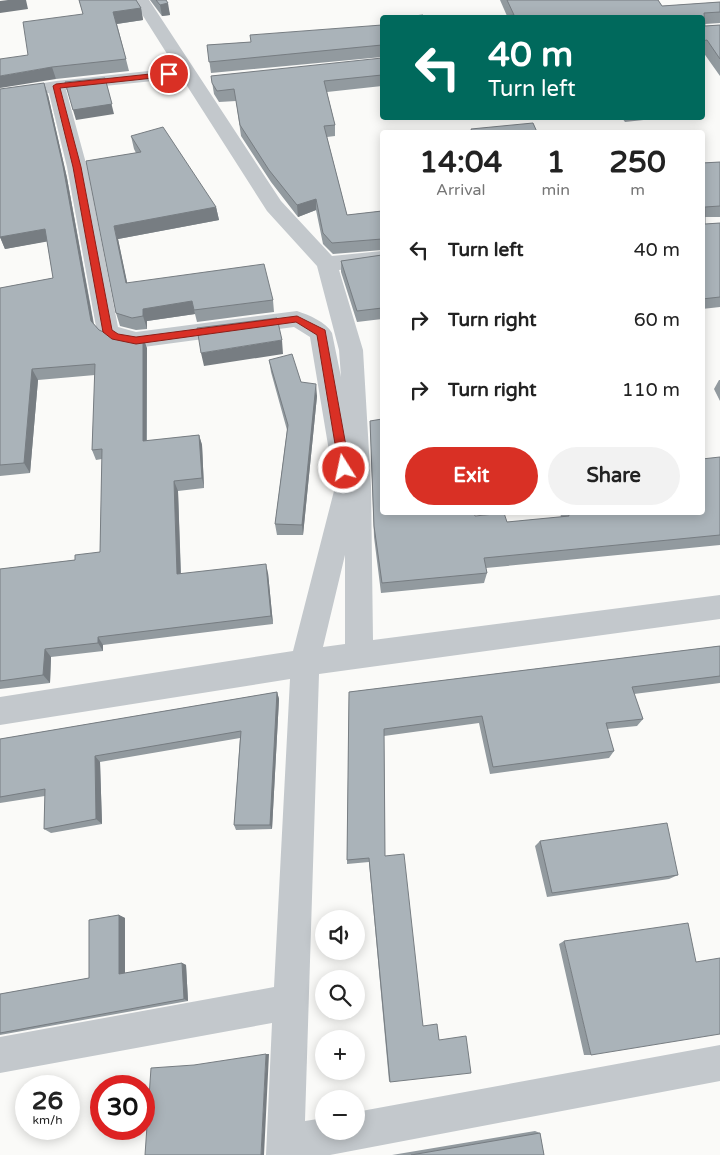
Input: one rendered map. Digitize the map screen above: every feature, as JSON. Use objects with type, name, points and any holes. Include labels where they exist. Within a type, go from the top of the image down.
[{"type":"street","points":[[140,0],[192,77],[274,206],[327,264],[351,350],[358,486],[359,655]]},
{"type":"street","points":[[0,95],[56,86],[192,77],[215,80]]},
{"type":"street","points":[[56,86],[77,167],[108,332],[116,336],[136,340],[297,319],[321,333],[348,487],[304,663],[285,1150],[322,1140]]},
{"type":"street","points":[[327,264],[380,258]]},
{"type":"street","points":[[0,711],[359,655],[720,607]]},
{"type":"street","points":[[0,1054],[292,1002]]},
{"type":"street","points":[[365,1129],[720,1063]]},
{"type":"building","points":[[79,0],[136,0],[141,8],[113,12],[126,59],[52,67],[0,76],[0,59],[28,55],[23,22],[83,14]]},
{"type":"building","points":[[156,0],[166,0],[168,3],[160,5]]},
{"type":"building","points":[[507,0],[658,0],[662,6],[720,2],[720,12],[704,13],[704,15],[514,15]]},
{"type":"building","points":[[380,25],[380,45],[209,62],[207,45],[251,42],[250,35]]},
{"type":"building","points":[[720,25],[720,59],[707,40],[705,40],[705,26]]},
{"type":"building","points":[[380,58],[380,75],[324,81],[335,125],[324,126],[347,215],[380,211],[380,239],[332,243],[323,233],[316,199],[297,205],[269,170],[240,125],[234,89],[217,91],[212,83],[211,76]]},
{"type":"building","points":[[105,78],[112,104],[73,110],[65,82]]},
{"type":"building","points":[[44,83],[63,166],[91,321],[99,330],[110,335],[132,339],[143,337],[143,441],[199,435],[202,478],[174,481],[177,574],[266,564],[271,616],[98,637],[98,643],[45,649],[43,675],[0,681],[0,569],[75,560],[75,555],[100,552],[102,449],[92,450],[95,364],[32,369],[24,463],[0,465],[0,288],[53,278],[45,229],[0,237],[0,89]]},
{"type":"building","points":[[533,123],[536,130],[471,130]]},
{"type":"building","points":[[163,127],[216,207],[114,226],[126,283],[264,264],[273,300],[194,310],[192,301],[143,309],[143,316],[132,318],[116,313],[86,161],[141,152],[131,136]]},
{"type":"building","points":[[720,162],[720,206],[705,207],[705,163]]},
{"type":"building","points":[[720,223],[720,297],[705,299],[705,224]]},
{"type":"building","points":[[380,255],[380,308],[357,311],[341,261]]},
{"type":"building","points":[[277,318],[282,340],[201,353],[197,328]]},
{"type":"building","points":[[292,354],[301,382],[316,384],[302,525],[275,524],[288,425],[269,360]]},
{"type":"building","points":[[380,419],[380,515],[505,515],[507,522],[569,515],[705,515],[705,459],[720,457],[720,535],[484,558],[487,573],[382,583],[374,526],[370,421]]},
{"type":"building","points":[[720,646],[720,676],[632,687],[643,719],[606,723],[614,751],[493,767],[482,716],[384,729],[385,856],[404,854],[423,1026],[437,1024],[439,1040],[466,1036],[471,1073],[390,1082],[369,858],[347,860],[349,692]]},
{"type":"building","points":[[277,692],[270,825],[234,825],[241,731],[95,756],[96,819],[44,829],[45,789],[0,797],[0,739]]},
{"type":"building","points":[[667,823],[678,875],[552,893],[540,841]]},
{"type":"building","points":[[119,915],[119,974],[182,963],[184,999],[0,1033],[0,994],[89,978],[89,920]]},
{"type":"building","points":[[688,923],[696,962],[720,958],[720,1034],[591,1055],[564,941]]},
{"type":"building","points":[[266,1054],[261,1155],[145,1155],[146,1140],[155,1140],[155,1075],[151,1075],[151,1068],[194,1065]]},
{"type":"building","points":[[540,1133],[544,1155],[411,1155]]},
{"type":"route","points":[[169,74],[56,86],[77,167],[108,332],[116,336],[136,340],[297,319],[321,333],[344,468]]}]
